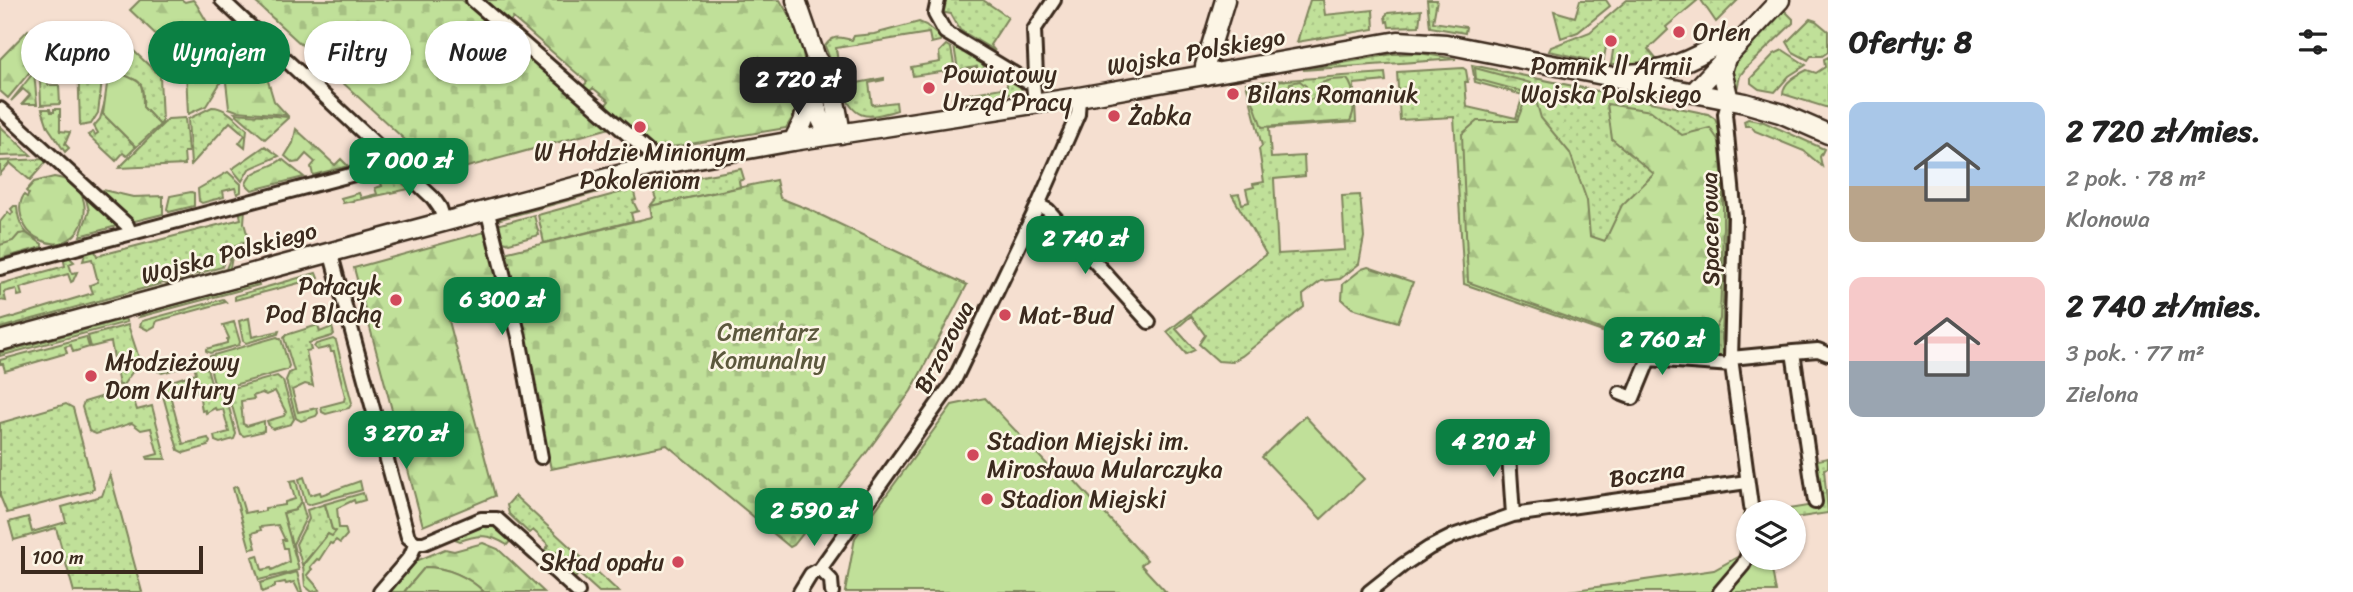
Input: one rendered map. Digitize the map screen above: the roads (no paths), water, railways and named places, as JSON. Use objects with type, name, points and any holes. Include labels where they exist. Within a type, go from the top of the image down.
[{"type":"main road","points":[[796,0],[816,58],[822,66],[836,103],[835,134]]},
{"type":"main road","points":[[1206,75],[1205,66],[1225,0]]},
{"type":"main road","points":[[1595,74],[1651,72],[1725,47],[1765,0]]},
{"type":"main road","points":[[1693,93],[1699,70],[1780,0]]},
{"type":"main road","name":"Wojska Polskiego","points":[[0,341],[652,166],[835,134],[1079,97],[1374,45],[1412,41],[1446,44],[1729,100],[1780,113],[1828,134]]},
{"type":"main road","points":[[1725,47],[1722,71],[1729,100]]},
{"type":"main road","points":[[816,58],[813,67],[816,112],[835,134]]},
{"type":"main road","points":[[793,141],[803,122],[813,82]]},
{"type":"street","points":[[222,0],[433,198],[444,220]]},
{"type":"street","points":[[473,0],[648,152],[652,166]]},
{"type":"street","points":[[938,0],[935,14],[941,29],[949,36],[1026,81],[1033,82]]},
{"type":"street","points":[[1035,104],[1034,30],[1054,0]]},
{"type":"street","name":"Brzozowa","points":[[800,592],[811,574],[820,569],[954,381],[1038,205],[1078,114],[1079,97]]},
{"type":"street","name":"Spacerowa","points":[[1729,100],[1725,114],[1735,218],[1731,361],[1750,500]]},
{"type":"street","points":[[0,109],[127,225],[130,232]]},
{"type":"street","points":[[0,268],[396,163]]},
{"type":"street","points":[[1038,205],[1048,210],[1149,322]]},
{"type":"street","points":[[487,209],[519,338],[541,457]]},
{"type":"street","points":[[330,251],[408,537],[416,542],[428,542],[481,519],[497,519],[578,592]]},
{"type":"street","points":[[1620,393],[1633,398],[1649,359],[1731,361],[1818,349],[1828,354]]},
{"type":"street","points":[[1793,352],[1815,502]]},
{"type":"street","points":[[1508,441],[1513,515]]},
{"type":"street","name":"Boczna","points":[[1369,592],[1429,548],[1452,536],[1513,515],[1747,481]]},
{"type":"street","points":[[380,592],[410,557],[416,542]]},
{"type":"street","points":[[820,569],[831,580],[832,592]]},
{"type":"street","points":[[1720,592],[1739,570]]},
{"type":"place","name":"Orlen","points":[[1679,32]]},
{"type":"place","name":"Pomnik ll Armii Wojska Polskiego","points":[[1611,41]]},
{"type":"place","name":"Powiatowy Urząd Pracy","points":[[929,88]]},
{"type":"place","name":"Bilans Romaniuk","points":[[1233,94]]},
{"type":"place","name":"Żabka","points":[[1114,116]]},
{"type":"place","name":"W Hołdzie Minionym Pokoleniom","points":[[640,127]]},
{"type":"place","name":"Pałacyk Pod Blachą","points":[[396,300]]},
{"type":"place","name":"Mat-Bud","points":[[1005,315]]},
{"type":"place","name":"Młodzieżowy Dom Kultury","points":[[91,376]]},
{"type":"place","name":"Stadion Miejski im. Mirosława Mularczyka","points":[[973,455]]},
{"type":"place","name":"Stadion Miejski","points":[[987,499]]},
{"type":"place","name":"Skład opału","points":[[678,562]]},
{"type":"park label","name":"Cmentarz Komunalny","points":[[768,346]]}]
